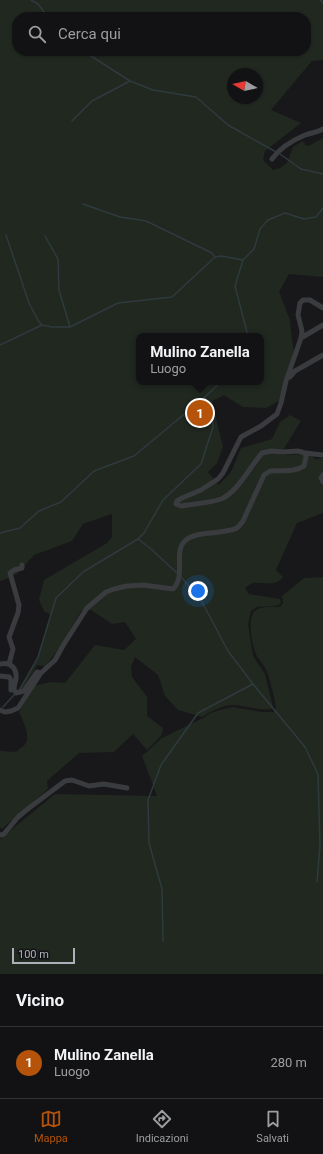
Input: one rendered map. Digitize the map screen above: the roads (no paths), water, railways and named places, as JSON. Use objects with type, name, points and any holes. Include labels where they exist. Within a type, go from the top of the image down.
[{"type":"street","points":[[276,155],[303,136],[323,129]]},
{"type":"street","points":[[323,308],[310,300],[303,300],[300,303],[298,315],[302,331],[301,338],[286,380],[284,395],[277,414],[261,426],[241,437],[223,473],[218,478],[201,490],[177,501],[176,504],[181,506],[222,499],[229,494],[247,474],[262,453],[270,451],[298,451],[323,455]]},
{"type":"street","points":[[301,338],[323,325]]},
{"type":"street","points":[[286,380],[295,371],[323,355]]},
{"type":"street","points":[[0,710],[11,712],[18,708],[41,673],[55,660],[87,608],[106,592],[127,586],[143,585],[173,589],[176,586],[179,576],[180,549],[182,543],[187,538],[239,527],[264,476],[270,471],[288,471],[304,466],[306,457],[305,453]]},
{"type":"street","points":[[323,475],[321,480],[323,482]]},
{"type":"street","points":[[9,664],[13,648],[8,637],[18,613],[19,605],[10,574],[14,570],[22,568],[22,565]]},
{"type":"street","points":[[0,664],[9,664],[12,666],[16,675],[14,691]]},
{"type":"street","points":[[0,676],[9,677],[11,680],[11,690],[16,693],[22,692],[37,672],[41,673]]},
{"type":"street","points":[[0,834],[4,834],[18,816],[65,781],[72,780],[89,786],[104,784],[127,788]]},
{"type":"waterway","points":[[31,0],[38,4],[44,12]]},
{"type":"waterway","points":[[320,0],[323,3]]},
{"type":"waterway","points":[[91,56],[130,81],[153,90],[196,97],[228,125],[276,152]]},
{"type":"waterway","points":[[72,121],[92,101],[130,81]]},
{"type":"waterway","points":[[280,154],[301,169],[323,174]]},
{"type":"waterway","points":[[83,204],[120,217],[146,221],[212,253],[214,256]]},
{"type":"waterway","points":[[247,333],[235,286],[243,260],[254,249],[260,229],[268,220],[285,213],[304,219],[316,217],[323,208]]},
{"type":"waterway","points":[[6,235],[29,303],[42,325]]},
{"type":"waterway","points":[[45,236],[58,259],[59,290],[70,327]]},
{"type":"waterway","points":[[0,345],[42,325],[52,327],[70,327],[118,303],[172,297],[215,257],[221,256],[243,260]]},
{"type":"waterway","points":[[0,533],[20,528],[39,511],[61,502],[94,471],[134,456],[218,385]]},
{"type":"waterway","points":[[19,691],[38,657],[56,598],[83,572],[138,539],[144,533],[163,500],[201,464],[213,427],[205,398]]},
{"type":"waterway","points":[[138,539],[178,574]]},
{"type":"waterway","points":[[181,577],[201,600],[228,651],[305,747],[318,774],[320,845],[317,882]]},
{"type":"waterway","points":[[163,941],[162,889],[149,843],[148,800],[161,765],[198,713],[253,684]]},
{"type":"waterway","points":[[3,707],[15,694]]},
{"type":"place","name":"Mulino Zanella","points":[[200,413]]}]
